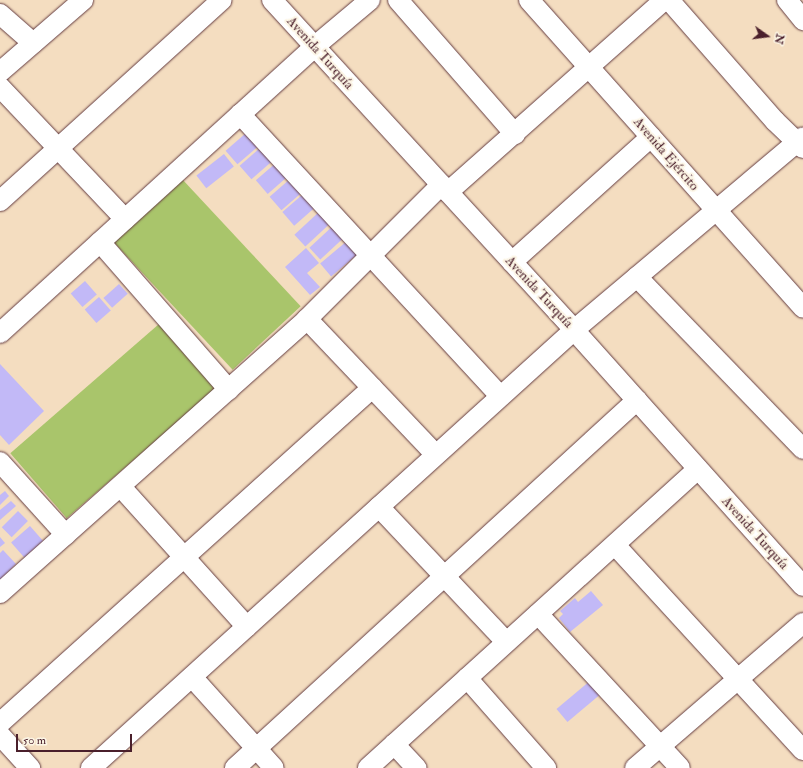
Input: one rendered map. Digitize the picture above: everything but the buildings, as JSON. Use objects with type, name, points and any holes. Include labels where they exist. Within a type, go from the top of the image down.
[{"type":"street","points":[[0,72],[83,0]]},
{"type":"street","points":[[0,201],[222,0]]},
{"type":"street","name":"Avenida Turquía","points":[[272,0],[574,330],[803,586]]},
{"type":"street","points":[[0,334],[314,47],[370,0]]},
{"type":"street","points":[[398,0],[515,134]]},
{"type":"street","name":"Avenida Ejército","points":[[529,0],[590,67],[715,211],[803,308]]},
{"type":"street","points":[[0,593],[121,488],[307,320],[372,254],[444,188],[515,134],[664,0]]},
{"type":"street","points":[[91,768],[574,330],[715,211],[801,142],[669,0]]},
{"type":"street","points":[[787,0],[803,20]]},
{"type":"street","points":[[0,14],[33,43]]},
{"type":"street","points":[[0,87],[125,219]]},
{"type":"street","points":[[240,114],[372,254],[500,396]]},
{"type":"street","points":[[512,262],[651,137]]},
{"type":"street","points":[[100,242],[229,390]]},
{"type":"street","points":[[637,277],[803,449]]},
{"type":"street","points":[[307,320],[436,455]]},
{"type":"street","points":[[0,723],[372,388]]},
{"type":"street","points":[[235,768],[637,400]]},
{"type":"street","points":[[0,462],[66,535]]},
{"type":"street","points":[[368,768],[698,469]]},
{"type":"street","points":[[121,488],[247,626]]},
{"type":"street","points":[[379,507],[506,642]]},
{"type":"street","points":[[615,545],[803,750]]},
{"type":"street","points":[[538,614],[680,768]]},
{"type":"street","points":[[636,768],[803,623]]},
{"type":"street","points":[[192,677],[274,768]]},
{"type":"street","points":[[467,678],[546,768]]},
{"type":"street","points":[[0,735],[30,768]]},
{"type":"street","points":[[394,744],[416,768]]},
{"type":"green space","points":[[182,179],[301,306],[233,370],[114,242]]},
{"type":"green space","points":[[159,324],[215,389],[67,518],[10,453]]}]
